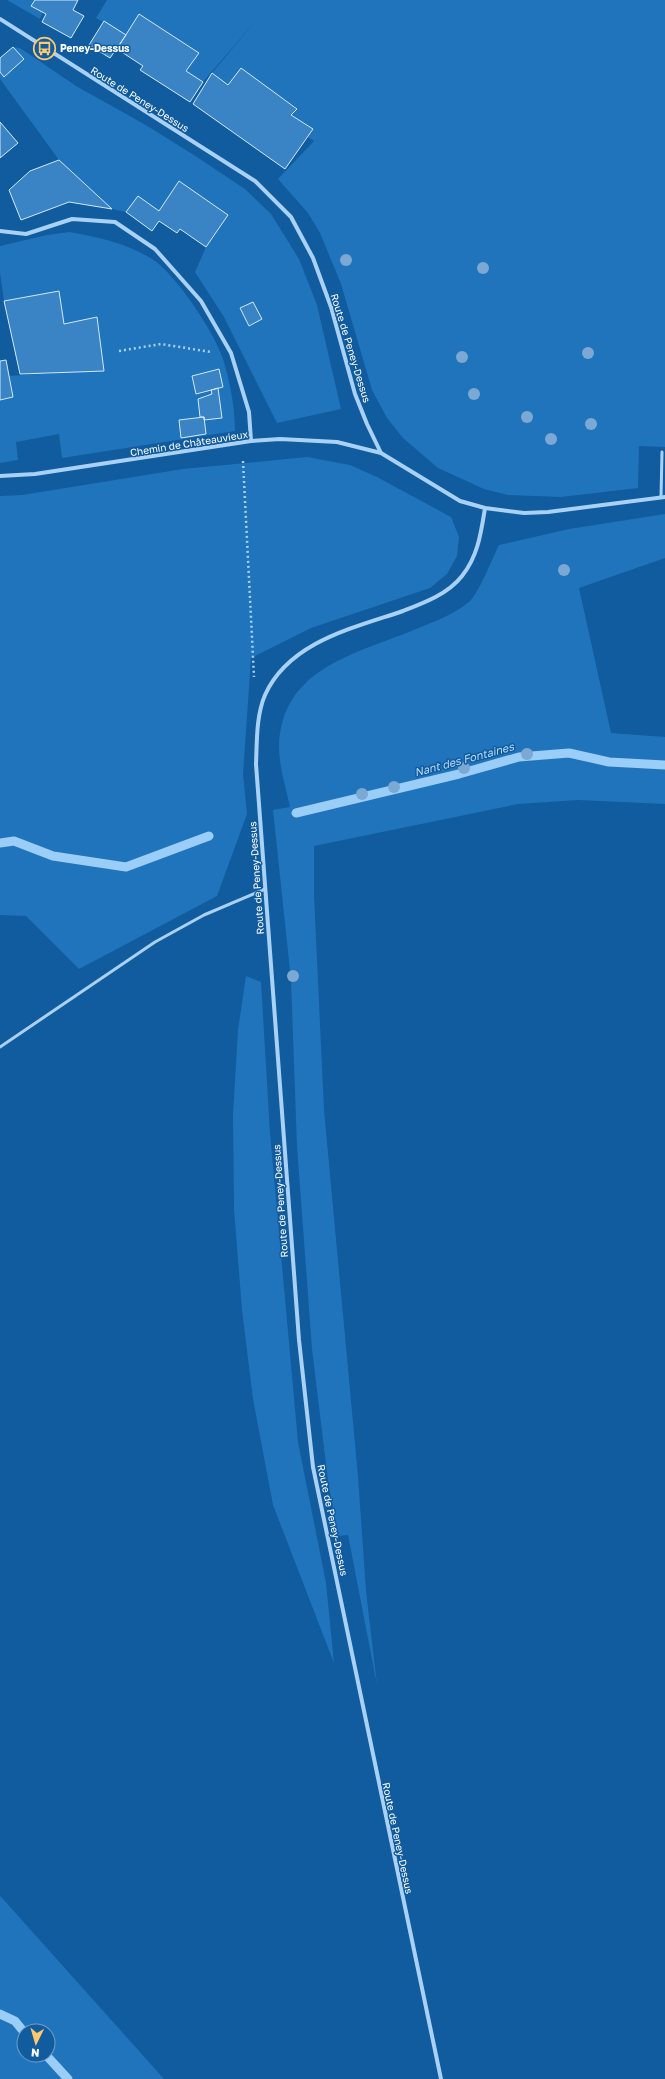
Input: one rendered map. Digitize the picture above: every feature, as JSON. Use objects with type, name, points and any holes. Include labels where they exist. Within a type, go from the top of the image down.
[{"type":"street","name":"Route de Peney-Dessus","points":[[0,19],[255,180],[286,212],[301,235],[313,258],[331,307],[355,394],[367,424],[381,452]]},
{"type":"street","points":[[0,231],[26,234],[72,219],[116,222],[155,249],[201,301],[231,353],[249,412],[251,441]]},
{"type":"street","name":"Chemin de Châteauvieux","points":[[0,476],[35,474],[251,441],[280,439],[337,442],[381,452]]},
{"type":"street","points":[[381,452],[460,501],[485,508],[524,513],[548,512],[663,497]]},
{"type":"street","name":"Route de Peney-Dessus","points":[[441,2079],[313,1466],[299,1340],[256,764],[257,734],[265,695],[284,667],[316,643],[335,634],[420,604],[451,588],[470,565],[478,549],[485,508]]},
{"type":"lane","points":[[662,452],[663,497]]},
{"type":"lane","points":[[0,1046],[155,942],[204,915],[265,889]]},
{"type":"path","points":[[119,351],[161,344],[181,348],[231,353]]},
{"type":"path","points":[[251,441],[242,455],[254,678]]},
{"type":"shaded area","points":[[7,0],[35,0],[32,6],[43,12],[40,19]]},
{"type":"shaded area","points":[[107,0],[665,0],[665,447],[639,446],[638,488],[561,497],[508,495],[484,489],[438,468],[403,438],[387,418],[372,390],[341,284],[320,233],[308,213],[278,179],[314,141],[308,137],[313,129],[291,115],[297,108],[241,69],[228,85],[212,73],[257,19],[203,82],[186,71],[198,53],[139,14],[126,35],[96,18]]},
{"type":"shaded area","points":[[13,47],[20,48],[76,86],[144,124],[194,155],[245,189],[271,214],[299,259],[317,305],[341,409],[277,423],[224,317],[195,272],[206,247],[228,215],[179,181],[159,211],[138,196],[126,212],[112,209],[59,160],[0,79],[0,58]]},
{"type":"shaded area","points":[[69,232],[122,245],[142,253],[162,266],[183,290],[203,319],[223,359],[233,404],[235,431],[62,458],[59,434],[16,442],[18,460],[0,463],[0,400],[13,397],[9,376],[104,370],[97,317],[64,324],[4,301],[0,273],[0,246],[47,235]]},
{"type":"shaded area","points":[[307,457],[350,465],[377,477],[451,517],[459,537],[457,556],[447,574],[430,588],[311,628],[251,658],[243,774],[247,814],[217,896],[79,969],[26,916],[0,915],[0,496],[22,495],[183,469]]},
{"type":"shaded area","points":[[665,514],[665,558],[579,588],[611,733],[665,737],[665,804],[578,800],[518,804],[314,846],[314,895],[324,1110],[358,1476],[366,1591],[377,1685],[348,1535],[338,1536],[328,1481],[312,1349],[297,1146],[291,980],[273,810],[290,807],[279,755],[283,721],[292,700],[305,683],[323,670],[342,658],[440,619],[469,602],[481,584],[499,545],[569,529]]},
{"type":"shaded area","points":[[246,976],[261,982],[270,1133],[298,1442],[326,1583],[334,1663],[273,1505],[253,1399],[242,1310],[234,1209],[233,1115],[238,1030]]},
{"type":"shaded area","points":[[0,1896],[164,2079],[0,2079]]},
{"type":"building","points":[[35,0],[78,0],[73,10],[84,16],[71,38],[42,22],[46,14],[31,6]]},
{"type":"building","points":[[139,14],[199,53],[186,71],[203,82],[190,102],[140,70],[143,66],[117,49]]},
{"type":"building","points":[[104,21],[126,35],[110,58],[89,45]]},
{"type":"building","points":[[13,47],[24,59],[4,77],[0,72],[0,58]]},
{"type":"building","points":[[241,68],[297,109],[291,115],[313,129],[285,169],[193,104],[212,73],[228,85]]},
{"type":"building","points":[[0,122],[18,143],[0,158]]},
{"type":"building","points":[[59,160],[112,209],[69,202],[21,220],[9,190],[30,171]]},
{"type":"building","points":[[179,181],[228,215],[206,247],[180,229],[177,233],[159,221],[152,231],[126,212],[138,196],[159,211]]},
{"type":"building","points":[[59,291],[64,324],[97,317],[104,371],[20,374],[4,301]]},
{"type":"building","points":[[253,302],[262,319],[249,326],[240,308]]},
{"type":"building","points":[[6,360],[13,397],[0,400],[0,361]]},
{"type":"building","points":[[219,369],[223,387],[196,394],[192,376]]},
{"type":"building","points":[[218,388],[222,418],[204,420],[204,417],[200,417],[198,399],[212,394],[211,390]]},
{"type":"building","points":[[204,417],[206,434],[181,438],[179,420]]},
{"type":"waterway","name":"Nant des Fontaines","points":[[296,813],[459,774],[519,757],[569,753],[609,762],[665,765]]},
{"type":"waterway","name":"Nant des Fontaines","points":[[0,843],[14,841],[53,856],[126,867],[209,836]]},
{"type":"waterway","points":[[0,2014],[17,2023]]},
{"type":"waterway","points":[[53,2063],[68,2079]]},
{"type":"place","name":"Peney-Dessus","points":[[44,48]]}]
